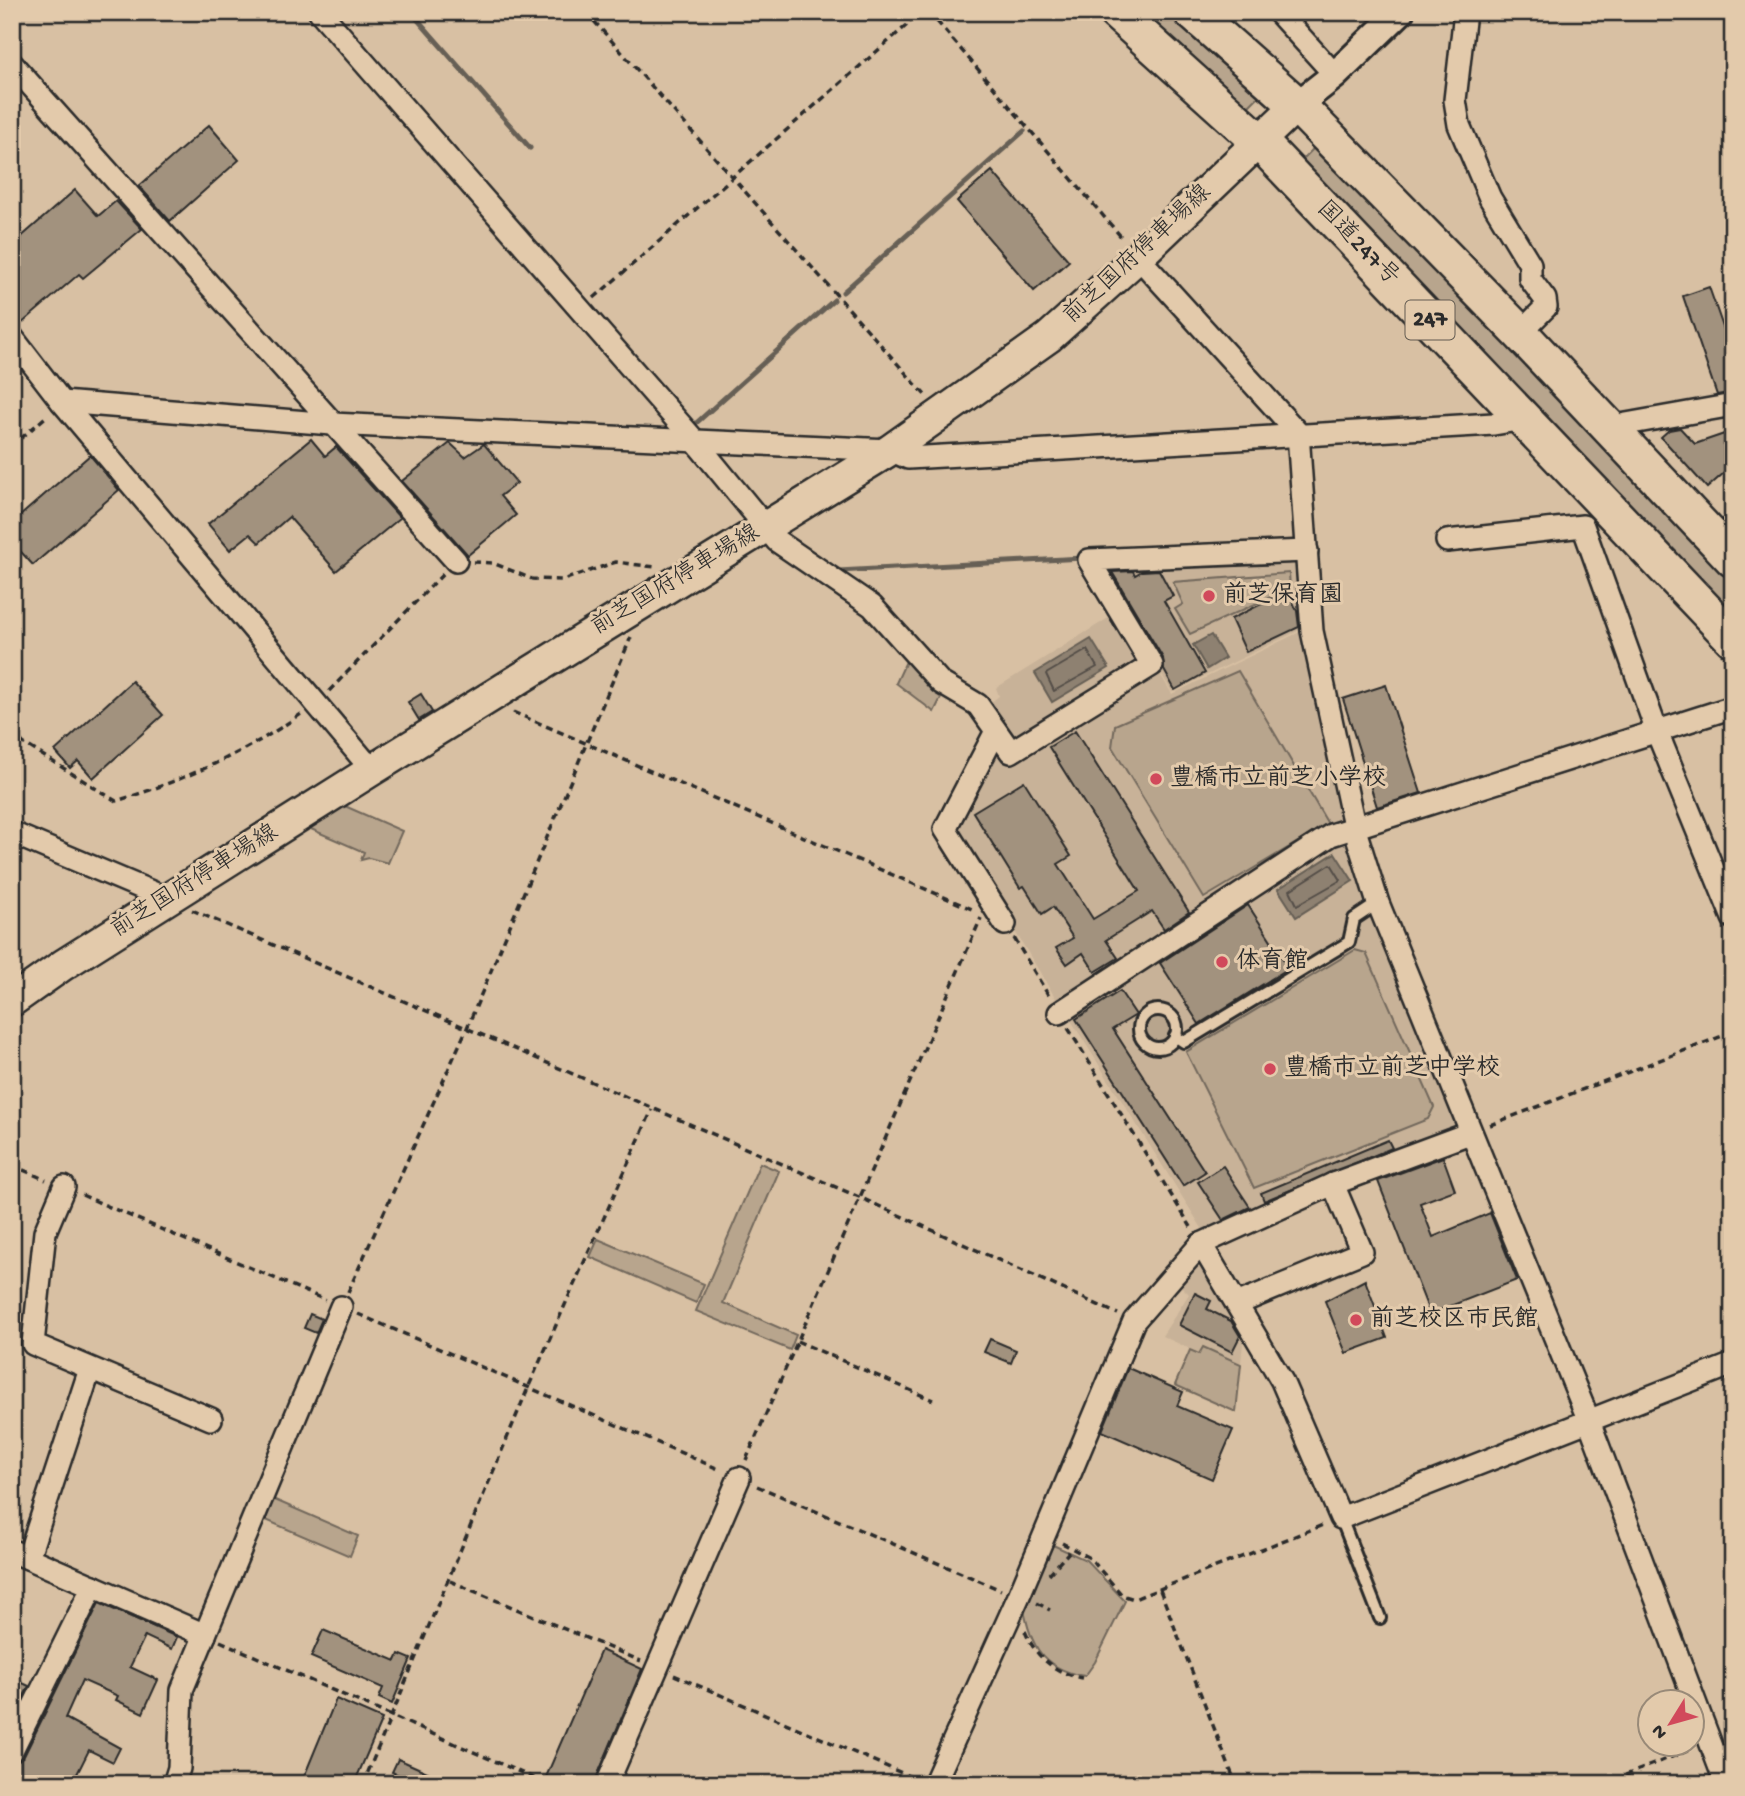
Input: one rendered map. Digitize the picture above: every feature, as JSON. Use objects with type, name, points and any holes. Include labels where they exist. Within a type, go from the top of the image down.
[{"type":"highway","name":"国道247号","points":[[1116,12],[1259,141],[1733,639]]},
{"type":"highway","name":"247","points":[[1192,12],[1297,105],[1520,333],[1733,559]]},
{"type":"main road","name":"前芝国府停車場線","points":[[12,1001],[52,972],[372,770],[890,450],[1049,337],[1138,257],[1297,105]]},
{"type":"street","points":[[320,12],[695,441],[777,541],[872,607],[941,682],[978,705],[1011,752],[1152,665],[1089,560],[1307,551]]},
{"type":"street","points":[[1278,12],[1335,75]]},
{"type":"street","points":[[1297,105],[1335,75],[1400,12]]},
{"type":"street","points":[[1465,12],[1455,100],[1459,125],[1490,198],[1530,264],[1530,279],[1545,299],[1546,307],[1520,333]]},
{"type":"street","points":[[12,64],[456,561]]},
{"type":"street","points":[[1138,257],[1298,433],[1312,631],[1355,830],[1378,903],[1589,1421],[1726,1784]]},
{"type":"street","points":[[12,337],[62,402],[372,770]]},
{"type":"street","points":[[62,402],[332,424],[890,450],[908,458],[1298,433],[1494,424],[1523,419]]},
{"type":"street","points":[[1609,427],[1733,405]]},
{"type":"street","points":[[1447,541],[1583,526],[1657,732],[1733,918]]},
{"type":"street","points":[[1059,1013],[1331,835],[1355,830],[1733,708]]},
{"type":"street","points":[[996,731],[945,829],[1005,924]]},
{"type":"street","points":[[12,833],[167,899]]},
{"type":"street","points":[[934,1784],[1018,1598],[1135,1321],[1201,1244],[1333,1184],[1470,1133]]},
{"type":"street","points":[[1238,1303],[1362,1252],[1333,1184]]},
{"type":"street","points":[[64,1187],[45,1232],[33,1344],[211,1419]]},
{"type":"street","points":[[1201,1244],[1282,1381],[1341,1518],[1733,1364]]},
{"type":"street","points":[[174,1784],[179,1768],[182,1690],[341,1307]]},
{"type":"street","points":[[90,1369],[20,1554],[205,1635]]},
{"type":"street","points":[[607,1784],[739,1478]]},
{"type":"street","points":[[12,1750],[93,1586]]},
{"type":"lane","points":[[1175,1036],[1184,1042],[1349,942],[1353,919],[1378,903]]},
{"type":"lane","points":[[1341,1518],[1380,1618]]},
{"type":"path","points":[[586,12],[941,414]]},
{"type":"path","points":[[580,310],[922,12]]},
{"type":"path","points":[[929,12],[1138,257]]},
{"type":"path","points":[[12,446],[62,402]]},
{"type":"path","points":[[12,731],[23,743],[116,801],[176,781],[282,728],[318,703],[456,561],[493,564],[533,579],[563,579],[615,562],[688,573]]},
{"type":"path","points":[[341,1307],[467,1028],[641,614],[639,603]]},
{"type":"path","points":[[485,700],[982,914],[739,1478]]},
{"type":"path","points":[[167,899],[652,1111],[859,1197],[1135,1321]]},
{"type":"path","points":[[1005,924],[1201,1244]]},
{"type":"path","points":[[1470,1133],[1733,1031]]},
{"type":"path","points":[[363,1784],[450,1581],[528,1388],[652,1111]]},
{"type":"path","points":[[12,1165],[1018,1598],[1026,1633],[1034,1650],[1058,1671],[1082,1678]]},
{"type":"path","points":[[797,1341],[933,1399]]},
{"type":"path","points":[[1035,1555],[1050,1542],[1062,1542],[1090,1558],[1126,1597],[1140,1598],[1341,1518]]},
{"type":"path","points":[[450,1581],[926,1784]]},
{"type":"path","points":[[1160,1590],[1236,1784]]},
{"type":"path","points":[[205,1635],[547,1784]]},
{"type":"path","points":[[1603,1784],[1709,1742]]},
{"type":"shaded area","points":[[1130,12],[1175,12],[1260,95],[1241,114]]},
{"type":"shaded area","points":[[1320,142],[1733,572],[1733,623],[1404,274],[1360,220],[1302,160]]},
{"type":"shaded area","name":"前芝保育園","points":[[1297,558],[1304,628],[1172,692],[1098,565]]},
{"type":"shaded area","points":[[1289,573],[1290,588],[1190,634],[1175,609],[1183,604],[1173,582]]},
{"type":"shaded area","name":"豊橋市立前芝小学校","points":[[1115,614],[1157,669],[1172,694],[1304,630],[1348,826],[1061,1007],[951,826],[1000,731],[985,707],[999,696],[996,688]]},
{"type":"shaded area","points":[[908,657],[944,692],[934,712],[896,683]]},
{"type":"shaded area","points":[[1238,671],[1328,824],[1204,898],[1112,747],[1115,725]]},
{"type":"shaded area","points":[[338,803],[402,831],[388,863],[369,858],[361,860],[364,852],[304,826]]},
{"type":"shaded area","name":"豊橋市立前芝中学校","points":[[1351,836],[1460,1124],[1458,1134],[1205,1233],[1067,1014]]},
{"type":"shaded area","points":[[1355,950],[1366,953],[1434,1107],[1428,1119],[1254,1188],[1186,1052]]},
{"type":"shaded area","points":[[1158,1015],[1168,1019],[1172,1029],[1168,1039],[1158,1043],[1148,1039],[1144,1029],[1148,1019]]},
{"type":"shaded area","points":[[760,1163],[779,1171],[723,1303],[796,1335],[790,1350],[696,1311]]},
{"type":"shaded area","points":[[598,1239],[704,1284],[696,1303],[590,1257]]},
{"type":"shaded area","points":[[1200,1251],[1245,1323],[1241,1363],[1202,1346],[1199,1353],[1162,1336],[1189,1294],[1175,1280]]},
{"type":"shaded area","points":[[1203,1347],[1241,1364],[1236,1412],[1175,1385],[1190,1350],[1199,1354]]},
{"type":"shaded area","points":[[268,1497],[358,1536],[350,1556],[259,1517]]},
{"type":"shaded area","points":[[1053,1545],[1086,1560],[1125,1601],[1095,1662],[1085,1676],[1056,1667],[1046,1659],[1038,1650],[1028,1627],[1022,1599]]},
{"type":"water","points":[[1211,635],[1225,658],[1207,669],[1193,645]]},
{"type":"water","points":[[1091,639],[1109,668],[1052,702],[1035,673]]},
{"type":"water","points":[[1335,853],[1353,881],[1296,917],[1278,889]]},
{"type":"building","points":[[209,125],[239,160],[170,221],[139,186]]},
{"type":"building","points":[[992,171],[1069,261],[1034,291],[957,201]]},
{"type":"building","points":[[75,190],[98,216],[116,201],[142,229],[83,278],[79,274],[20,325],[12,317],[12,245]]},
{"type":"building","points":[[1709,287],[1733,356],[1733,392],[1717,395],[1683,296]]},
{"type":"building","points":[[1680,428],[1695,444],[1733,431],[1733,465],[1707,488],[1661,437],[1669,430]]},
{"type":"building","points":[[311,439],[325,456],[336,447],[400,518],[336,571],[289,517],[259,543],[250,534],[230,550],[208,524]]},
{"type":"building","points":[[450,443],[465,457],[484,444],[517,483],[500,496],[516,515],[468,555],[402,481]]},
{"type":"building","points":[[90,455],[119,490],[33,565],[12,542],[12,523]]},
{"type":"building","points":[[1159,570],[1173,596],[1164,601],[1205,673],[1175,690],[1164,670],[1163,658],[1112,572],[1133,571],[1135,575],[1142,571]]},
{"type":"building","points":[[1288,591],[1297,611],[1299,627],[1246,652],[1231,619]]},
{"type":"building","points":[[132,681],[163,715],[93,778],[78,761],[70,768],[55,751]]},
{"type":"building","points":[[1386,685],[1421,793],[1377,807],[1343,699]]},
{"type":"building","points":[[421,694],[432,712],[419,720],[408,702]]},
{"type":"building","points":[[1075,731],[1189,912],[1164,929],[1152,911],[1106,940],[1118,958],[1095,972],[1083,953],[1067,964],[1056,948],[1073,938],[1053,907],[1042,914],[1024,886],[1020,888],[973,812],[1024,781],[1071,856],[1058,864],[1093,919],[1139,891],[1049,747]]},
{"type":"building","name":"体育館","points":[[1248,905],[1289,968],[1199,1024],[1160,963]]},
{"type":"building","points":[[1120,991],[1136,1015],[1113,1029],[1205,1172],[1183,1186],[1076,1019]]},
{"type":"building","points":[[1388,1140],[1392,1148],[1264,1201],[1261,1193]]},
{"type":"building","points":[[1443,1157],[1455,1190],[1420,1203],[1433,1237],[1490,1213],[1517,1280],[1430,1314],[1378,1181]]},
{"type":"building","points":[[1223,1166],[1250,1207],[1223,1220],[1198,1182]]},
{"type":"building","name":"前芝校区市民館","points":[[1365,1280],[1387,1338],[1346,1353],[1325,1301]]},
{"type":"building","points":[[1195,1293],[1211,1301],[1207,1309],[1231,1321],[1240,1336],[1232,1352],[1179,1325]]},
{"type":"building","points":[[310,1314],[322,1319],[316,1333],[304,1328]]},
{"type":"building","points":[[990,1339],[1016,1350],[1011,1363],[984,1352]]},
{"type":"building","points":[[1128,1368],[1183,1392],[1177,1406],[1233,1430],[1212,1479],[1102,1431]]},
{"type":"building","points":[[99,1603],[177,1637],[172,1649],[145,1636],[130,1667],[158,1680],[143,1713],[116,1700],[118,1696],[82,1680],[65,1718],[120,1748],[113,1762],[89,1750],[72,1784],[12,1784],[12,1763],[24,1756]]},
{"type":"building","points":[[323,1630],[396,1661],[399,1654],[411,1659],[392,1704],[379,1698],[383,1688],[311,1657]]},
{"type":"building","points":[[601,1650],[642,1669],[594,1784],[561,1784],[546,1777]]},
{"type":"building","points":[[12,1678],[29,1686],[19,1706],[16,1704],[20,1697],[12,1694]]},
{"type":"building","points":[[336,1699],[382,1719],[354,1784],[301,1784]]},
{"type":"building","points":[[398,1759],[454,1784],[418,1784],[392,1772]]},
{"type":"waterway","points":[[411,12],[530,148]]},
{"type":"waterway","points":[[843,292],[1024,131]]},
{"type":"waterway","points":[[694,425],[834,300]]},
{"type":"waterway","points":[[838,571],[1083,558]]},
{"type":"place","name":"前芝保育園","points":[[1209,596]]},
{"type":"place","name":"豊橋市立前芝小学校","points":[[1156,779]]},
{"type":"place","name":"体育館","points":[[1222,962]]},
{"type":"place","name":"豊橋市立前芝中学校","points":[[1270,1069]]},
{"type":"place","name":"前芝校区市民館","points":[[1356,1320]]}]
